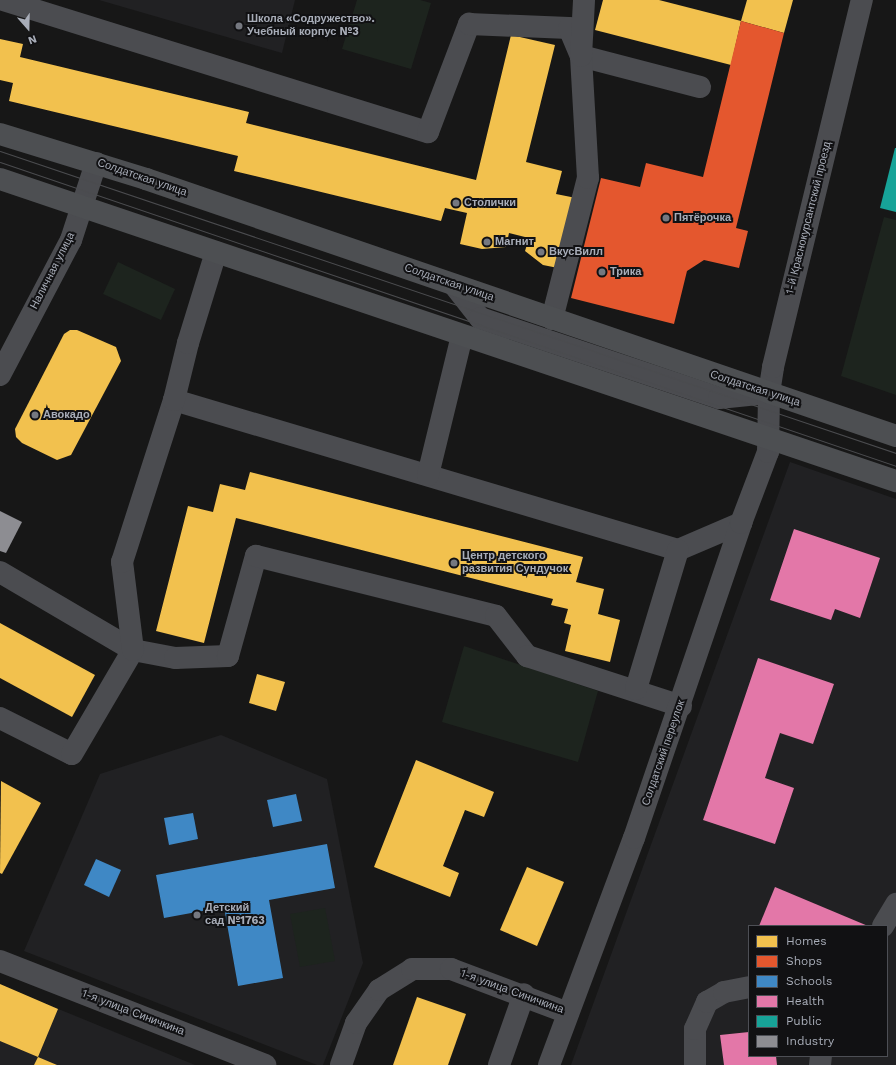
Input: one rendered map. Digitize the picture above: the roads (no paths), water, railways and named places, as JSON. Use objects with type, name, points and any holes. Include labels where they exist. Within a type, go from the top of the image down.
[{"type":"main road","name":"Солдатская улица","points":[[0,134],[96,163],[896,436]]},
{"type":"main road","points":[[0,179],[462,336],[770,437],[896,481]]},
{"type":"street","points":[[3,0],[428,132],[469,24],[569,28],[581,56]]},
{"type":"street","points":[[552,319],[588,178],[581,56],[584,0]]},
{"type":"street","name":"1-й Краснокурсантский проезд","points":[[770,437],[769,392],[862,0]]},
{"type":"street","points":[[581,56],[700,87]]},
{"type":"street","name":"Наличная улица","points":[[0,375],[71,240],[96,163]]},
{"type":"street","points":[[0,718],[72,754],[133,650],[122,562],[174,400],[188,343],[216,252]]},
{"type":"street","points":[[454,285],[480,318],[719,398],[769,392]]},
{"type":"street","points":[[428,476],[462,336]]},
{"type":"street","points":[[174,400],[678,550],[741,524]]},
{"type":"street","name":"Солдатский переулок","points":[[549,1065],[634,838],[681,706],[741,524],[768,452],[770,437]]},
{"type":"street","points":[[636,689],[678,550]]},
{"type":"street","points":[[0,572],[133,650],[175,658],[228,656],[256,556],[496,616],[527,656],[636,689],[681,706]]},
{"type":"street","points":[[884,925],[896,904]]},
{"type":"street","name":"1-я улица Синичкина","points":[[0,961],[265,1065]]},
{"type":"street","name":"1-я улица Синичкина","points":[[340,1065],[356,1023],[378,990],[412,969],[451,969],[524,994],[568,1013]]},
{"type":"street","points":[[695,1065],[695,1029],[707,1002],[724,992],[748,987]]},
{"type":"street","points":[[499,1065],[524,994]]},
{"type":"tram line","points":[[0,151],[896,453]]},
{"type":"tram line","points":[[0,162],[896,466]]},
{"type":"place","name":"Школа «Содружество». Учебный корпус №3","points":[[239,26]]},
{"type":"place","name":"Столички","points":[[456,203]]},
{"type":"place","name":"Пятёрочка","points":[[666,218]]},
{"type":"place","name":"Магнит","points":[[487,242]]},
{"type":"place","name":"ВкусВилл","points":[[541,252]]},
{"type":"place","name":"Трика","points":[[602,272]]},
{"type":"place","name":"Авокадо","points":[[35,415]]},
{"type":"place","name":"Центр детского развития Сундучок","points":[[454,563]]},
{"type":"place","name":"Детский сад №1763","points":[[197,915]]}]
